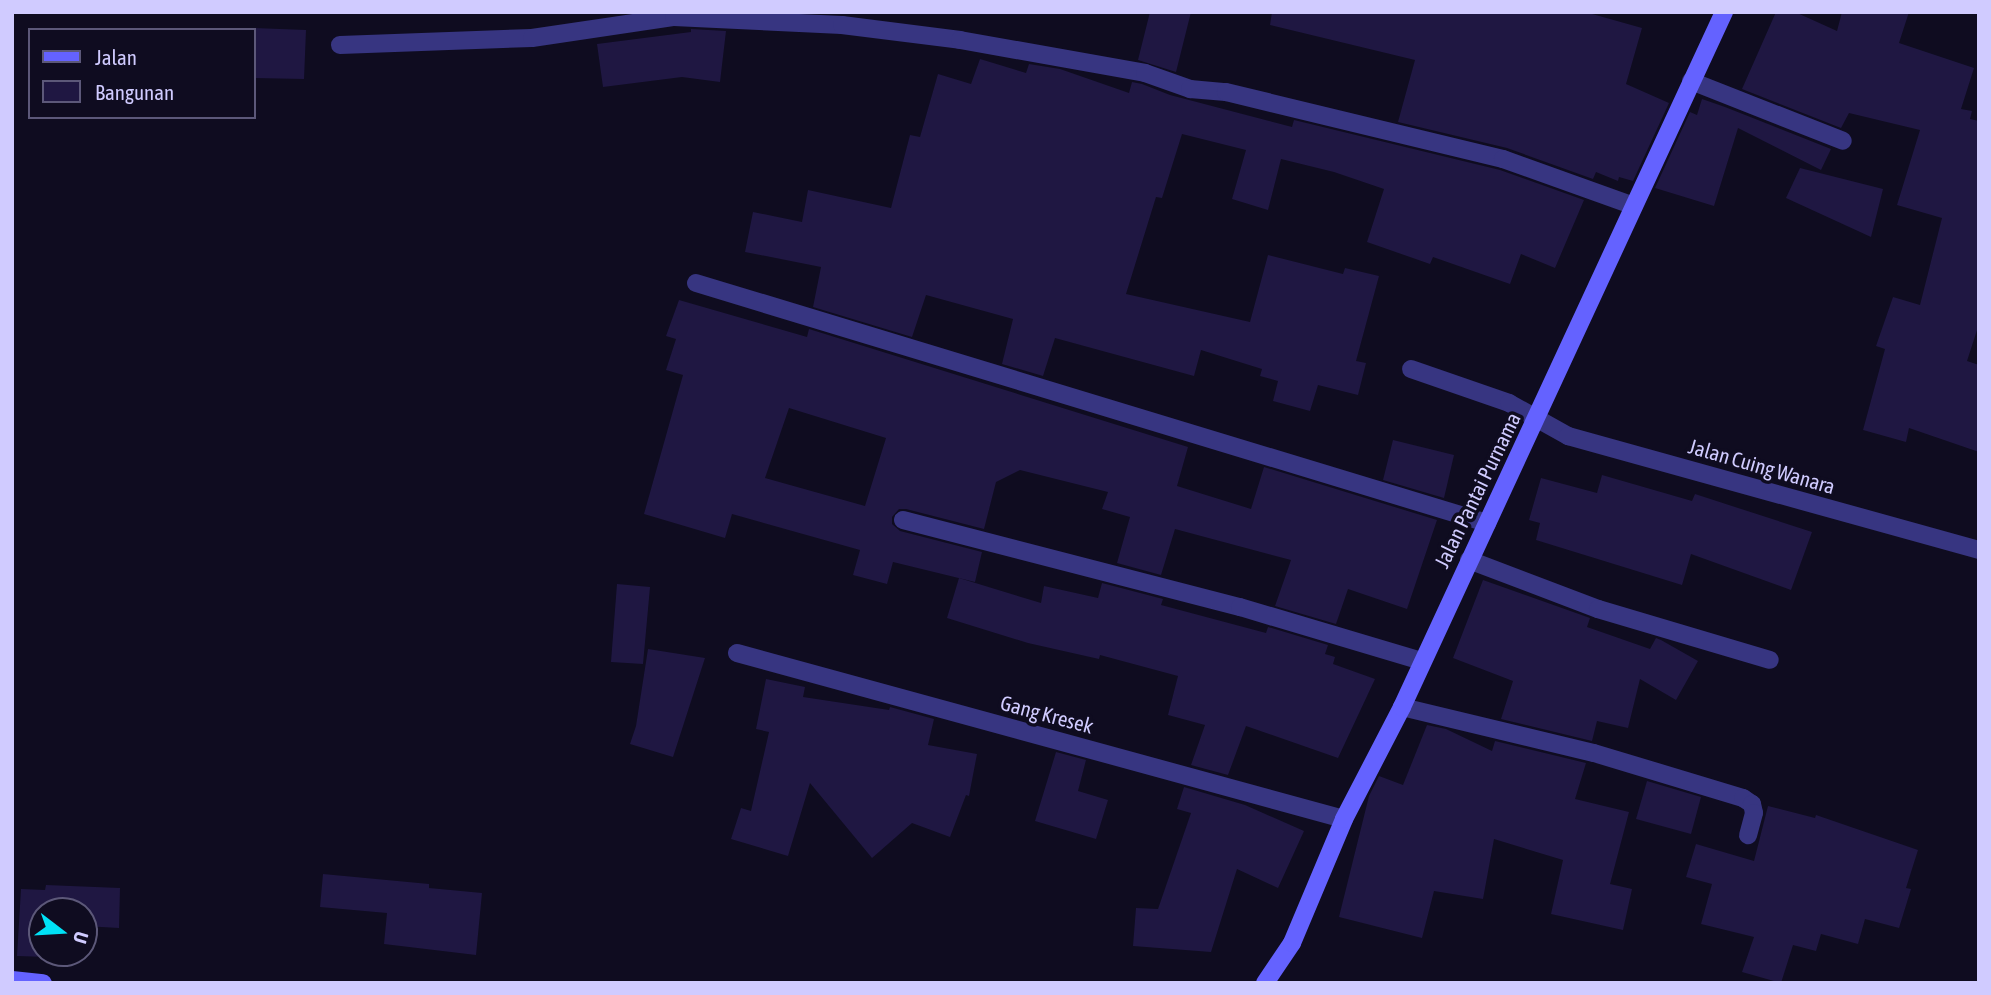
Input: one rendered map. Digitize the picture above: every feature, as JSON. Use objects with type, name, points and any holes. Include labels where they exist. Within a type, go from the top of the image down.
[{"type":"street","name":"Jalan Pantai Purnama","points":[[1265,983],[1292,943],[1344,819],[1402,706],[1724,12]]},
{"type":"street","points":[[340,45],[531,38],[674,17],[855,27],[960,40],[1145,73],[1191,89],[1226,92],[1503,159],[1634,206]]},
{"type":"street","points":[[1691,81],[1843,141]]},
{"type":"street","points":[[696,283],[1487,523]]},
{"type":"street","name":"Jalan Cuing Wanara","points":[[1411,369],[1509,402],[1568,436],[1979,550]]},
{"type":"street","points":[[903,520],[1240,607],[1421,661]]},
{"type":"street","points":[[1469,560],[1598,609],[1770,660]]},
{"type":"street","name":"Gang Kresek","points":[[737,653],[1344,819]]},
{"type":"street","points":[[1402,706],[1594,753],[1743,799],[1752,804],[1754,813],[1748,835]]},
{"type":"street","points":[[12,980],[43,983]]},
{"type":"building","points":[[1150,12],[1191,12],[1176,72],[1138,60]]},
{"type":"building","points":[[1272,12],[1585,12],[1642,28],[1626,84],[1669,103],[1633,181],[1619,177],[1618,181],[1596,172],[1593,179],[1507,148],[1398,122],[1415,60],[1270,25]]},
{"type":"building","points":[[1776,12],[1795,12],[1837,31],[1842,12],[1909,12],[1899,43],[1974,68],[1961,109],[1972,111],[1970,119],[1979,121],[1979,324],[1967,361],[1979,365],[1979,452],[1909,428],[1906,442],[1863,430],[1885,349],[1876,346],[1893,297],[1920,305],[1942,218],[1897,205],[1920,130],[1849,113],[1841,128],[1742,89]]},
{"type":"building","points":[[256,28],[306,30],[304,79],[256,78]]},
{"type":"building","points":[[691,29],[726,31],[720,82],[682,77],[603,87],[597,44],[691,32]]},
{"type":"building","points":[[980,59],[1026,73],[1029,64],[1060,69],[1129,93],[1132,82],[1142,84],[1170,95],[1292,127],[1294,120],[1500,170],[1584,200],[1555,268],[1521,254],[1510,284],[1433,257],[1430,264],[1367,242],[1384,189],[1334,172],[1281,159],[1268,210],[1232,199],[1246,150],[1182,134],[1162,198],[1156,197],[1126,294],[1250,322],[1268,255],[1343,274],[1345,268],[1379,276],[1356,361],[1366,363],[1358,395],[1318,385],[1310,411],[1273,401],[1278,381],[1260,376],[1262,369],[1201,350],[1194,376],[1055,338],[1043,376],[1002,364],[1013,319],[926,295],[912,337],[813,307],[821,267],[745,252],[753,212],[802,222],[808,190],[891,208],[910,135],[920,137],[938,74],[971,84]]},
{"type":"building","points":[[1702,99],[1831,149],[1821,170],[1738,128],[1714,206],[1655,188],[1690,112],[1697,115]]},
{"type":"building","points":[[1800,168],[1883,189],[1871,237],[1786,198]]},
{"type":"building","points":[[679,300],[807,337],[809,329],[1188,447],[1177,486],[1251,509],[1264,467],[1437,520],[1407,609],[1348,589],[1336,624],[1275,606],[1291,560],[1175,529],[1161,575],[1117,563],[1130,517],[1102,509],[1108,492],[1020,470],[996,482],[984,529],[906,509],[899,509],[892,517],[892,524],[900,531],[982,552],[975,582],[893,562],[887,584],[853,575],[860,550],[732,514],[725,538],[644,514],[683,375],[666,370],[676,339],[666,336]],"holes":[[[789,408],[886,438],[865,506],[765,478]]]},
{"type":"building","points":[[1393,440],[1454,455],[1444,498],[1383,480]]},
{"type":"building","points":[[1602,475],[1692,501],[1695,494],[1812,532],[1791,590],[1691,554],[1682,585],[1536,540],[1540,523],[1529,520],[1541,478],[1597,493]]},
{"type":"building","points":[[959,578],[1041,603],[1044,586],[1098,598],[1102,583],[1163,599],[1161,605],[1266,633],[1268,627],[1328,645],[1325,654],[1335,657],[1333,664],[1375,679],[1338,758],[1246,726],[1228,775],[1191,765],[1205,725],[1168,715],[1178,676],[1100,655],[1099,659],[1028,643],[947,618]]},
{"type":"building","points":[[1483,580],[1590,618],[1587,627],[1650,649],[1656,638],[1698,661],[1676,700],[1640,679],[1628,728],[1597,721],[1592,741],[1501,719],[1513,681],[1453,658]]},
{"type":"building","points":[[617,584],[650,587],[643,664],[611,662]]},
{"type":"building","points":[[648,649],[705,658],[673,757],[630,744],[636,726]]},
{"type":"building","points":[[766,679],[805,687],[803,697],[889,710],[890,707],[934,719],[928,745],[977,754],[969,796],[966,795],[950,837],[912,823],[872,858],[810,783],[788,856],[731,839],[741,808],[751,811],[769,732],[756,729]]},
{"type":"building","points":[[1427,725],[1446,729],[1492,751],[1495,741],[1586,763],[1575,799],[1629,812],[1610,884],[1632,889],[1623,930],[1551,914],[1563,860],[1494,839],[1483,899],[1434,891],[1422,938],[1339,917],[1369,796],[1379,776],[1403,785]]},
{"type":"building","points":[[1056,752],[1086,760],[1078,791],[1108,800],[1096,839],[1035,821]]},
{"type":"building","points":[[1647,781],[1701,797],[1691,834],[1636,819]]},
{"type":"building","points":[[1184,787],[1245,805],[1304,831],[1278,888],[1237,869],[1211,952],[1133,946],[1136,908],[1158,909],[1191,813],[1177,809]]},
{"type":"building","points":[[1768,806],[1815,818],[1816,815],[1918,850],[1906,888],[1911,889],[1899,928],[1865,919],[1858,944],[1821,934],[1816,951],[1793,945],[1781,983],[1742,972],[1754,937],[1701,924],[1712,884],[1686,877],[1696,844],[1754,861]]},
{"type":"building","points":[[323,874],[429,884],[429,888],[482,893],[476,955],[384,944],[387,913],[320,907]]},
{"type":"building","points":[[46,885],[120,888],[119,928],[98,927],[98,897],[28,897],[28,956],[17,956],[21,889],[45,890]]}]
